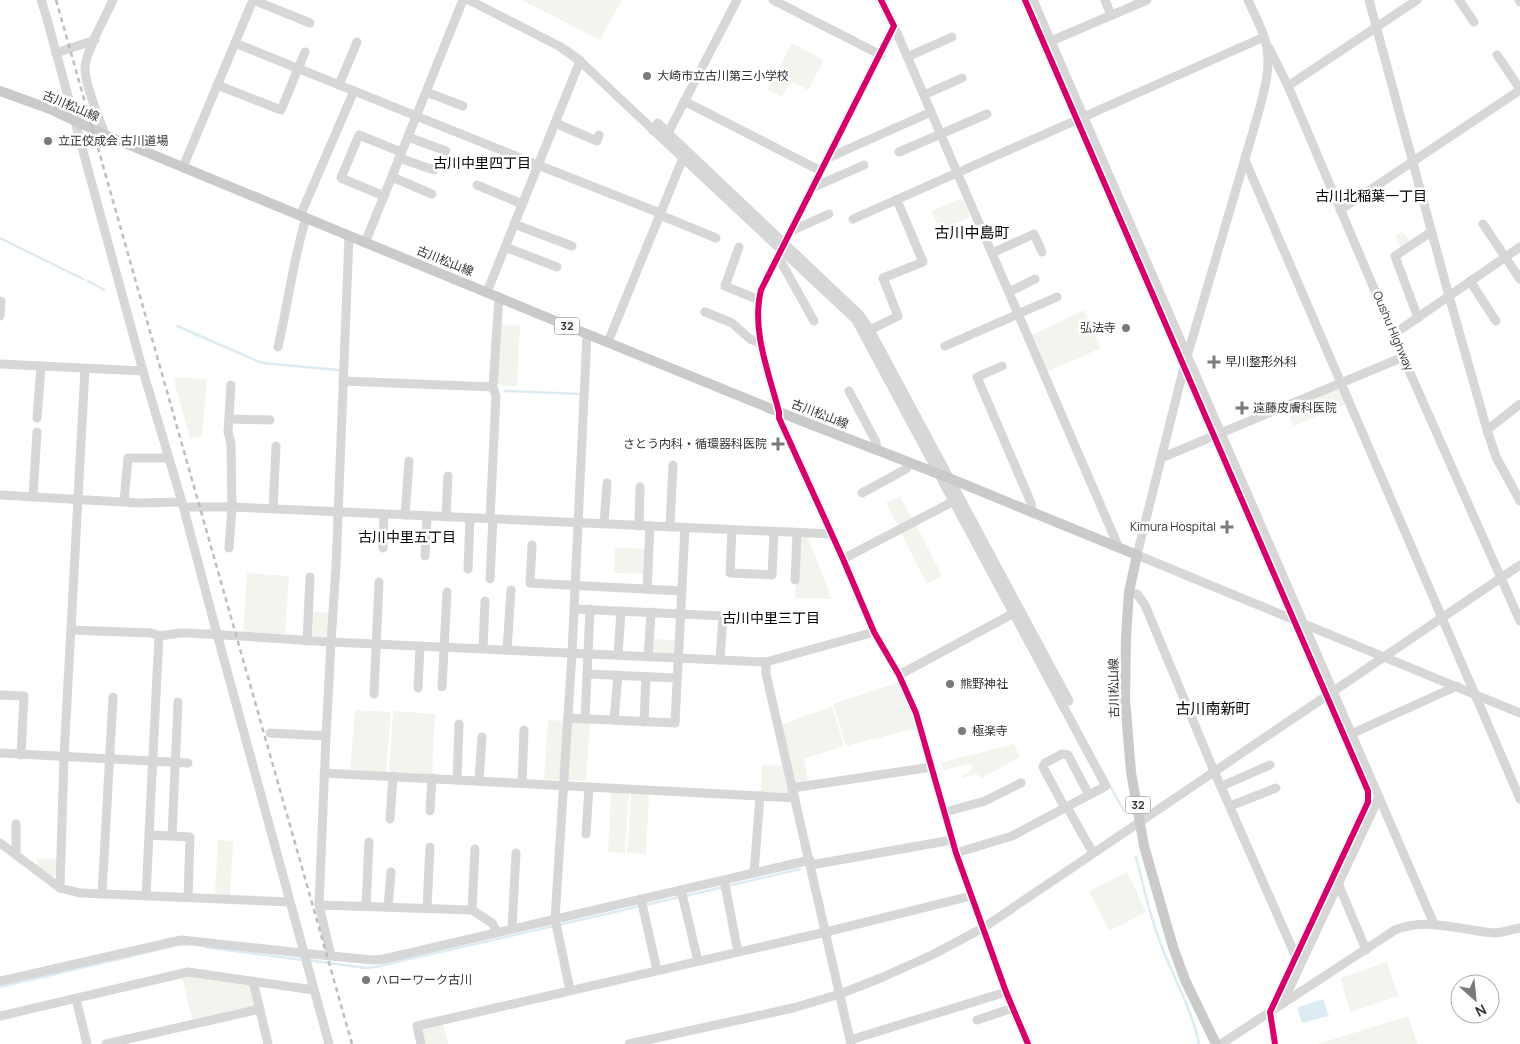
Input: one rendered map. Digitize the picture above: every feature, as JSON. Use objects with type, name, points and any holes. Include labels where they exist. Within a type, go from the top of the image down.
[{"type":"main road","name":"古川松山線","points":[[0,91],[74,120],[105,135],[586,334],[779,412],[910,462],[1137,555],[1129,592],[1126,637],[1125,699],[1131,772],[1144,846],[1173,947],[1185,980],[1216,1044]]},
{"type":"street","points":[[40,0],[143,371],[183,504],[329,1044]]},
{"type":"street","points":[[105,135],[85,67],[113,0]]},
{"type":"street","points":[[183,167],[235,43],[249,1],[253,0],[310,23]]},
{"type":"street","points":[[365,243],[463,0]]},
{"type":"street","points":[[468,0],[559,46],[580,61],[655,128],[683,158],[781,249],[800,263],[867,332],[950,479],[965,514],[1106,786],[1012,836],[956,853]]},
{"type":"street","points":[[668,134],[736,0]]},
{"type":"street","points":[[773,0],[881,55]]},
{"type":"street","points":[[881,0],[908,57],[1120,548]]},
{"type":"street","points":[[1025,0],[1081,118]]},
{"type":"street","points":[[1033,0],[1147,272],[1184,368],[1218,434],[1304,623],[1330,692],[1363,769],[1379,797],[1434,924]]},
{"type":"street","points":[[1105,0],[1111,15]]},
{"type":"street","points":[[1051,41],[1147,0]]},
{"type":"street","name":"Oushu Highway","points":[[1248,0],[1288,86],[1403,357],[1520,622]]},
{"type":"street","points":[[1369,0],[1414,162],[1431,232],[1487,430],[1496,457],[1520,501]]},
{"type":"street","points":[[1288,86],[1417,0]]},
{"type":"street","points":[[1459,0],[1474,22]]},
{"type":"street","points":[[894,26],[761,290],[758,317],[762,344],[779,418],[874,632],[899,675],[916,713],[956,853],[1006,992],[1028,1044]]},
{"type":"street","points":[[908,57],[952,37]]},
{"type":"street","points":[[853,219],[1265,39]]},
{"type":"street","name":"Oushu Highway","points":[[1137,555],[1184,368],[1245,160],[1266,81],[1268,66],[1265,39]]},
{"type":"street","points":[[56,53],[95,40]]},
{"type":"street","points":[[339,85],[357,42]]},
{"type":"street","points":[[235,43],[716,238]]},
{"type":"street","points":[[218,84],[281,110],[305,52]]},
{"type":"street","points":[[1340,210],[1520,90],[1497,55]]},
{"type":"street","points":[[487,292],[580,61]]},
{"type":"street","points":[[1266,81],[1282,76]]},
{"type":"street","points":[[924,95],[962,78]]},
{"type":"street","points":[[278,347],[288,304],[303,217],[354,91]]},
{"type":"street","points":[[426,92],[462,106]]},
{"type":"street","points":[[684,100],[821,171]]},
{"type":"street","points":[[828,158],[931,112]]},
{"type":"street","points":[[899,152],[987,114]]},
{"type":"street","points":[[555,123],[597,141],[599,135]]},
{"type":"street","points":[[655,128],[658,123],[781,249],[781,262],[814,321]]},
{"type":"street","points":[[384,196],[341,178],[359,135],[434,170]]},
{"type":"street","points":[[408,137],[446,151]]},
{"type":"street","points":[[608,342],[683,158]]},
{"type":"street","points":[[1245,160],[1520,798]]},
{"type":"street","points":[[812,188],[864,165]]},
{"type":"street","points":[[392,177],[432,194]]},
{"type":"street","points":[[477,185],[522,204]]},
{"type":"street","points":[[867,332],[898,316],[883,278],[923,262],[898,200]]},
{"type":"street","points":[[791,231],[829,214]]},
{"type":"street","points":[[514,224],[572,246]]},
{"type":"street","points":[[1483,224],[1520,279]]},
{"type":"street","points":[[1418,318],[1395,256],[1431,232]]},
{"type":"street","points":[[992,253],[1034,234],[1042,252]]},
{"type":"street","points":[[331,956],[319,905],[349,236]]},
{"type":"street","points":[[505,247],[557,267]]},
{"type":"street","points":[[740,247],[725,286],[759,300]]},
{"type":"street","points":[[1394,334],[1520,247]]},
{"type":"street","points":[[1147,272],[1188,354],[1218,434],[1293,619],[1352,734],[1368,791],[1368,802],[1336,882],[1282,1004]]},
{"type":"street","points":[[1009,292],[1035,279]]},
{"type":"street","points":[[1470,281],[1496,321]]},
{"type":"street","points":[[490,579],[496,396],[493,387],[499,297]]},
{"type":"street","points":[[945,346],[1057,297]]},
{"type":"street","points":[[0,316],[1,301]]},
{"type":"street","points":[[705,312],[732,323],[750,339],[762,344]]},
{"type":"street","points":[[867,332],[939,474],[954,501],[965,514]]},
{"type":"street","points":[[570,990],[556,923],[572,653],[586,334]]},
{"type":"street","points":[[1161,458],[1403,357]]},
{"type":"street","points":[[0,364],[143,371]]},
{"type":"street","points":[[37,418],[41,366]]},
{"type":"street","points":[[1002,366],[977,377],[1031,502],[1032,513]]},
{"type":"street","points":[[60,888],[64,757],[85,369]]},
{"type":"street","points":[[343,381],[493,387]]},
{"type":"street","points":[[229,548],[232,507],[231,443],[228,432],[232,385]]},
{"type":"street","points":[[849,391],[876,442],[876,450]]},
{"type":"street","points":[[1487,430],[1520,404]]},
{"type":"street","points":[[230,419],[270,420]]},
{"type":"street","points":[[33,497],[37,432]]},
{"type":"street","points":[[273,509],[276,446]]},
{"type":"street","points":[[124,501],[128,458],[169,458]]},
{"type":"street","points":[[405,515],[409,461]]},
{"type":"street","points":[[862,492],[906,469],[910,462]]},
{"type":"street","points":[[670,527],[673,464]]},
{"type":"street","points":[[446,517],[448,476]]},
{"type":"street","points":[[604,524],[607,484]]},
{"type":"street","points":[[639,526],[640,487]]},
{"type":"street","points":[[0,495],[832,534]]},
{"type":"street","points":[[843,559],[954,501]]},
{"type":"street","points":[[383,548],[384,514]]},
{"type":"street","points":[[425,556],[427,516]]},
{"type":"street","points":[[468,569],[470,518]]},
{"type":"street","points":[[647,589],[650,526]]},
{"type":"street","points":[[568,718],[674,723],[685,528]]},
{"type":"street","points":[[732,530],[730,573],[772,575],[774,532]]},
{"type":"street","points":[[795,580],[797,533]]},
{"type":"street","points":[[532,545],[530,582],[682,591]]},
{"type":"street","points":[[1137,555],[1520,712]]},
{"type":"street","points":[[629,1044],[793,1008],[840,994],[908,966],[983,928],[1140,820],[1520,565]]},
{"type":"street","points":[[307,641],[310,577]]},
{"type":"street","points":[[374,694],[379,582]]},
{"type":"street","points":[[1003,586],[1014,613],[1024,626],[1069,701]]},
{"type":"street","points":[[507,650],[511,590]]},
{"type":"street","points":[[442,688],[447,592]]},
{"type":"street","points":[[1129,592],[1137,594],[1145,605],[1214,771],[1296,957]]},
{"type":"street","points":[[483,649],[485,601]]},
{"type":"street","points":[[574,609],[723,616],[720,660]]},
{"type":"street","points":[[585,719],[590,609]]},
{"type":"street","points":[[618,655],[621,611]]},
{"type":"street","points":[[648,657],[651,612]]},
{"type":"street","points":[[899,675],[1014,613]]},
{"type":"street","points":[[71,630],[151,633],[159,636],[168,636],[178,632],[307,641],[766,662],[874,632]]},
{"type":"street","points":[[146,896],[159,636]]},
{"type":"street","points":[[418,688],[420,646]]},
{"type":"street","points":[[766,662],[766,674],[851,1042],[1006,992]]},
{"type":"street","points":[[587,674],[677,678]]},
{"type":"street","points":[[614,720],[618,675]]},
{"type":"street","points":[[644,722],[646,677]]},
{"type":"street","points":[[1352,734],[1457,686]]},
{"type":"street","points":[[0,695],[24,696],[21,755]]},
{"type":"street","points":[[102,894],[114,697]]},
{"type":"street","points":[[172,836],[178,702]]},
{"type":"street","points":[[457,780],[459,724]]},
{"type":"street","points":[[522,783],[524,730]]},
{"type":"street","points":[[270,733],[326,736]]},
{"type":"street","points":[[479,781],[482,738]]},
{"type":"street","points":[[0,753],[188,763]]},
{"type":"street","points":[[1089,795],[1068,755],[1062,754],[1045,763],[1043,767],[1093,853]]},
{"type":"street","points":[[1222,786],[1270,765]]},
{"type":"street","points":[[792,788],[932,767]]},
{"type":"street","points":[[324,773],[795,798]]},
{"type":"street","points":[[390,819],[392,776]]},
{"type":"street","points":[[430,811],[432,778]]},
{"type":"street","points":[[945,812],[985,801],[1021,783]]},
{"type":"street","points":[[586,834],[589,787]]},
{"type":"street","points":[[1230,806],[1276,788]]},
{"type":"street","points":[[754,873],[760,796]]},
{"type":"street","points":[[1275,1044],[1270,1012],[1296,957],[1379,797]]},
{"type":"street","points":[[16,824],[16,855]]},
{"type":"street","points":[[149,835],[190,837],[188,898]]},
{"type":"street","points":[[0,980],[181,940],[305,957],[331,956],[373,960],[512,928],[556,923],[683,895],[724,885],[754,873],[810,862],[952,840]]},
{"type":"street","points":[[366,906],[369,842]]},
{"type":"street","points":[[0,843],[60,888],[80,893],[290,902]]},
{"type":"street","points":[[427,908],[430,847]]},
{"type":"street","points":[[472,910],[475,848]]},
{"type":"street","points":[[512,928],[516,853]]},
{"type":"street","points":[[388,907],[391,872]]},
{"type":"street","points":[[1336,882],[1366,950]]},
{"type":"street","points":[[724,885],[738,952]]},
{"type":"street","points":[[683,895],[698,961]]},
{"type":"street","points":[[421,1044],[417,1026],[826,932],[971,896]]},
{"type":"street","points":[[642,904],[657,970]]},
{"type":"street","points":[[319,905],[472,910],[492,923],[496,932]]},
{"type":"street","points":[[1221,1044],[1395,930],[1416,924],[1434,924],[1494,932],[1520,928]]},
{"type":"street","points":[[0,1016],[188,972],[314,990]]},
{"type":"street","points":[[254,981],[268,1044]]},
{"type":"street","points":[[76,999],[87,1044]]},
{"type":"street","points":[[977,1020],[1013,1008]]},
{"type":"street","points":[[106,1044],[260,1009]]},
{"type":"shaded area","points":[[521,0],[622,0],[600,40]]},
{"type":"shaded area","points":[[792,43],[824,60],[808,90],[791,81],[782,97],[768,89]]},
{"type":"shaded area","points":[[962,198],[970,217],[940,230],[931,211]]},
{"type":"shaded area","points":[[1402,231],[1411,243],[1401,248],[1395,236]]},
{"type":"shaded area","points":[[1084,310],[1101,348],[1046,372],[1030,336]]},
{"type":"shaded area","points":[[501,325],[520,326],[517,386],[502,386],[496,383]]},
{"type":"shaded area","points":[[173,377],[207,379],[202,437],[190,438]]},
{"type":"shaded area","points":[[1338,386],[1346,404],[1294,426],[1286,408]]},
{"type":"shaded area","points":[[900,496],[912,519],[898,526],[886,503]]},
{"type":"shaded area","points":[[916,525],[942,576],[927,584],[901,533]]},
{"type":"shaded area","points":[[800,537],[808,537],[832,599],[795,598]]},
{"type":"shaded area","points":[[615,548],[646,549],[645,574],[614,573]]},
{"type":"shaded area","points":[[247,573],[289,576],[285,634],[243,632]]},
{"type":"shaded area","points":[[311,612],[330,613],[329,633],[324,637],[310,636]]},
{"type":"shaded area","points":[[652,639],[675,640],[674,654],[652,652]]},
{"type":"shaded area","points":[[897,683],[903,692],[918,728],[846,746],[833,704]]},
{"type":"shaded area","points":[[832,706],[844,746],[804,759],[808,782],[794,785],[781,725]]},
{"type":"shaded area","points":[[355,710],[391,712],[386,772],[350,769]]},
{"type":"shaded area","points":[[393,711],[435,714],[432,774],[389,771]]},
{"type":"shaded area","points":[[548,720],[564,721],[560,780],[544,779]]},
{"type":"shaded area","points":[[570,720],[590,722],[586,781],[567,780]]},
{"type":"shaded area","points":[[1014,744],[1020,757],[982,778],[976,774],[961,777],[972,769],[971,764],[944,770],[941,764],[943,762]]},
{"type":"shaded area","points":[[762,765],[785,766],[790,793],[761,792]]},
{"type":"shaded area","points":[[611,792],[629,793],[625,853],[608,852]]},
{"type":"shaded area","points":[[631,793],[649,794],[646,854],[627,853]]},
{"type":"shaded area","points":[[218,840],[233,841],[230,897],[218,896],[215,893]]},
{"type":"shaded area","points":[[37,858],[58,859],[56,875],[52,877],[37,867]]},
{"type":"shaded area","points":[[1127,872],[1146,912],[1109,931],[1089,891]]},
{"type":"shaded area","points":[[1387,962],[1398,996],[1350,1012],[1341,978]]},
{"type":"shaded area","points":[[187,975],[250,982],[256,1007],[193,1022],[182,977]]},
{"type":"shaded area","points":[[1323,999],[1329,1016],[1302,1023],[1297,1008]]},
{"type":"shaded area","points":[[1408,1016],[1417,1044],[1318,1044]]},
{"type":"shaded area","points":[[443,1023],[448,1044],[425,1044],[421,1028]]},
{"type":"waterway","points":[[563,44],[583,58]]},
{"type":"waterway","points":[[0,238],[83,279]]},
{"type":"waterway","points":[[88,281],[104,290]]},
{"type":"waterway","points":[[177,326],[262,363],[339,370]]},
{"type":"waterway","points":[[505,391],[580,394]]},
{"type":"waterway","points":[[1109,784],[1124,811]]},
{"type":"waterway","points":[[1136,857],[1155,929],[1191,1017],[1199,1044]]},
{"type":"waterway","points":[[685,896],[800,869]]},
{"type":"waterway","points":[[308,960],[365,968],[375,967],[680,897]]},
{"type":"waterway","points":[[0,987],[178,945],[189,945]]},
{"type":"waterway","points":[[204,947],[303,960]]},
{"type":"waterway","points":[[1275,1020],[1276,1014]]},
{"type":"railway","points":[[56,0],[352,1044]]},
{"type":"cycle path","points":[[881,0],[894,26],[761,290],[758,320],[762,351],[779,418],[874,632],[899,675],[916,713],[956,853],[1006,992],[1028,1044]]},
{"type":"cycle path","points":[[1025,0],[1368,791],[1368,802],[1270,1012],[1275,1044]]},
{"type":"place","name":"大崎市立古川第三小学校","points":[[647,76]]},
{"type":"place","name":"立正佼成会 古川道場","points":[[48,141]]},
{"type":"place","name":"弘法寺","points":[[1126,328]]},
{"type":"place","name":"早川整形外科","points":[[1214,362]]},
{"type":"place","name":"遠藤皮膚科医院","points":[[1242,408]]},
{"type":"place","name":"さとう内科・循環器科医院","points":[[778,444]]},
{"type":"place","name":"Kimura Hospital","points":[[1227,527]]},
{"type":"place","name":"熊野神社","points":[[950,684]]},
{"type":"place","name":"極楽寺","points":[[962,731]]},
{"type":"place","name":"ハローワーク古川","points":[[366,980]]},
{"type":"district","name":"古川中里四丁目","points":[[482,163]]},
{"type":"district","name":"古川北稲葉一丁目","points":[[1371,196]]},
{"type":"district","name":"古川中島町","points":[[972,233]]},
{"type":"district","name":"古川中里五丁目","points":[[407,537]]},
{"type":"district","name":"古川中里三丁目","points":[[771,618]]},
{"type":"district","name":"古川南新町","points":[[1213,709]]}]
